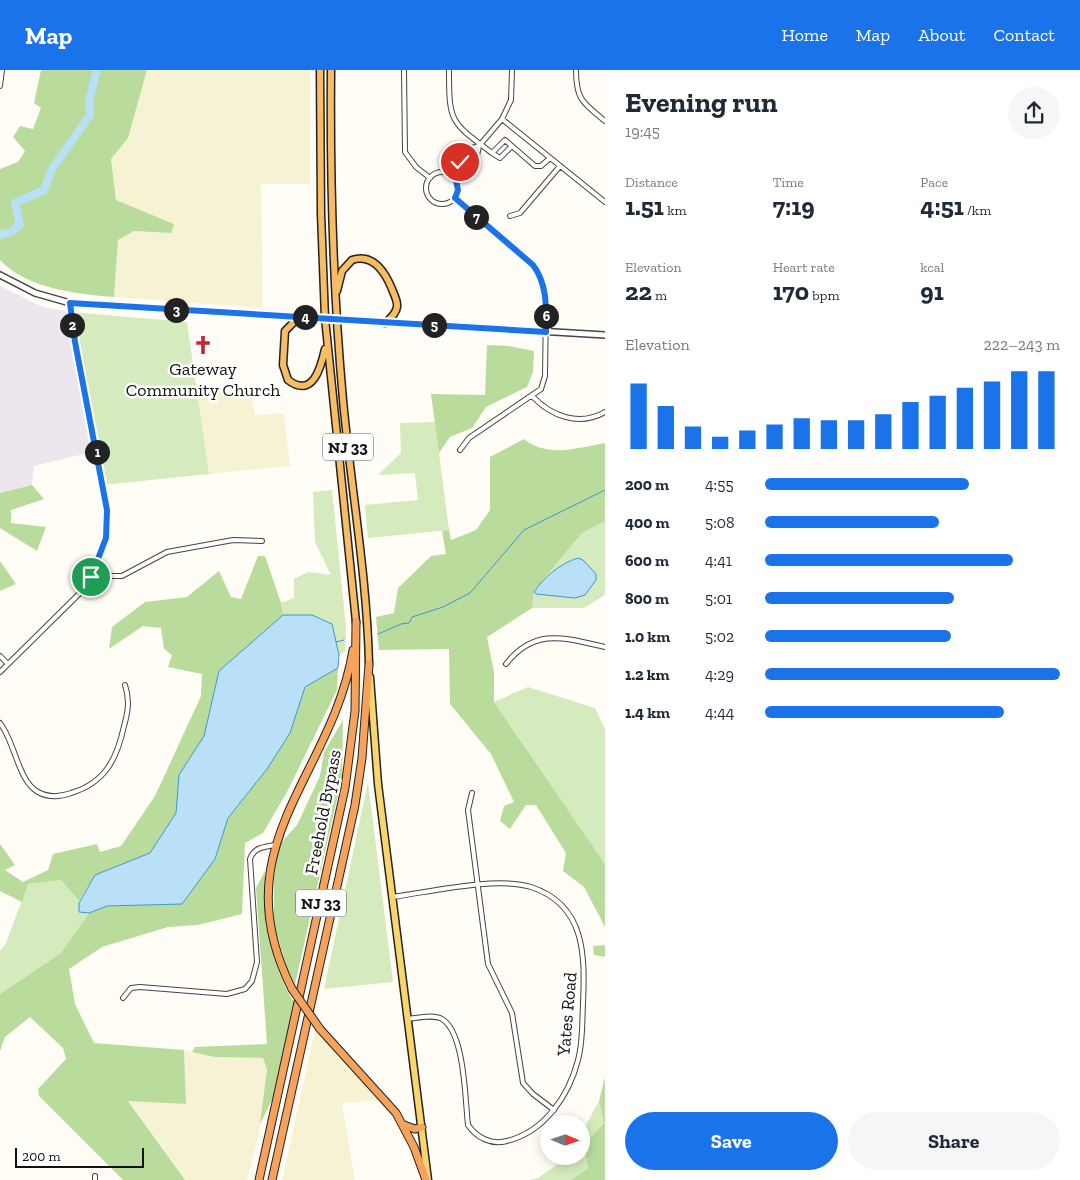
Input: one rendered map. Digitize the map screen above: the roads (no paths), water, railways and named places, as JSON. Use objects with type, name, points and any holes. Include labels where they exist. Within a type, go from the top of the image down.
[{"type":"highway","name":"NJ 33","points":[[320,70],[321,214],[325,318],[356,622]]},
{"type":"highway","name":"NJ 33","points":[[331,70],[336,319],[345,425],[366,604],[369,664]]},
{"type":"highway","points":[[335,299],[341,275],[348,263],[359,258],[372,262],[384,273],[397,302],[395,312],[385,323]]},
{"type":"highway","points":[[299,317],[285,331],[283,365],[288,380],[302,385],[315,380],[321,368],[327,343]]},
{"type":"highway","points":[[356,622],[352,652],[340,699],[285,817],[275,845],[269,883],[270,918],[276,950],[292,989],[320,1028],[392,1108],[404,1125],[427,1180]]},
{"type":"highway","name":"Freehold Bypass","points":[[259,1180],[345,788],[354,711],[356,622]]},
{"type":"highway","name":"Freehold Bypass","points":[[272,1180],[355,804],[362,758],[369,664]]},
{"type":"highway","points":[[404,1125],[415,1129],[422,1127]]},
{"type":"main road","points":[[369,664],[374,734],[392,897],[422,1127],[427,1180]]},
{"type":"street","points":[[0,86],[2,70]]},
{"type":"street","points":[[404,70],[405,152],[416,167],[430,178]]},
{"type":"street","points":[[449,70],[449,105],[451,116],[457,126],[479,145],[500,158],[512,146]]},
{"type":"street","points":[[450,174],[472,148],[479,145],[502,119],[511,100],[512,70]]},
{"type":"street","points":[[576,70],[576,89],[580,99],[605,121]]},
{"type":"street","points":[[502,119],[605,202]]},
{"type":"street","points":[[492,153],[503,141],[512,146],[535,166],[541,166],[550,158]]},
{"type":"street","points":[[456,180],[476,157],[479,145]]},
{"type":"street","points":[[460,162],[467,167]]},
{"type":"street","points":[[510,216],[520,213],[560,166]]},
{"type":"street","points":[[442,172],[450,174],[456,180],[458,190],[455,198],[445,204],[431,200],[426,191],[430,178],[442,172]]},
{"type":"street","points":[[455,198],[533,265],[540,274],[545,294],[546,332],[544,382],[541,388],[469,438],[460,450]]},
{"type":"street","points":[[0,275],[35,293],[70,303],[605,335]]},
{"type":"street","points":[[0,672],[75,599],[95,570],[106,538],[107,510],[75,342],[70,303]]},
{"type":"street","points":[[532,396],[541,405],[563,417],[580,419],[597,417],[605,412]]},
{"type":"street","points":[[95,570],[108,576],[122,576],[167,552],[233,540],[262,541]]},
{"type":"street","points":[[506,664],[515,652],[545,638],[556,636],[605,647]]},
{"type":"street","points":[[0,656],[8,664]]},
{"type":"street","points":[[0,723],[9,736],[23,773],[30,785],[49,796],[65,795],[97,781],[115,760],[120,746],[128,705],[125,685]]},
{"type":"street","points":[[472,793],[468,810],[488,964],[512,1013],[521,1076],[527,1088],[554,1110]]},
{"type":"street","points":[[123,998],[131,988],[140,987],[226,994],[236,993],[245,989],[252,981],[257,962],[250,859],[252,853],[258,849],[275,845]]},
{"type":"street","name":"Yates Road","points":[[392,897],[511,883],[544,892],[558,902],[570,915],[582,942],[585,964],[580,1052],[568,1088],[554,1110],[528,1133],[513,1140],[496,1143],[477,1136],[468,1125],[455,1034],[442,1019],[427,1017],[408,1019]]},
{"type":"water","points":[[578,558],[583,560],[596,574],[596,580],[585,595],[575,598],[536,594],[534,592],[553,571],[565,563]]},
{"type":"water","points":[[283,615],[312,615],[332,624],[339,655],[338,668],[305,687],[290,733],[267,769],[228,818],[215,859],[182,904],[107,906],[89,913],[79,912],[79,903],[95,875],[150,853],[176,813],[179,775],[204,736],[219,671]]},
{"type":"waterway","points":[[0,235],[11,232],[20,225],[15,203],[44,190],[52,169],[90,115],[89,100],[97,70]]},
{"type":"waterway","points":[[378,634],[401,624],[409,623],[412,617],[443,607],[470,593],[524,530],[605,490]]},
{"type":"waterway","points":[[336,642],[344,640]]},
{"type":"place","name":"Gateway Community Church","points":[[203,345]]}]
